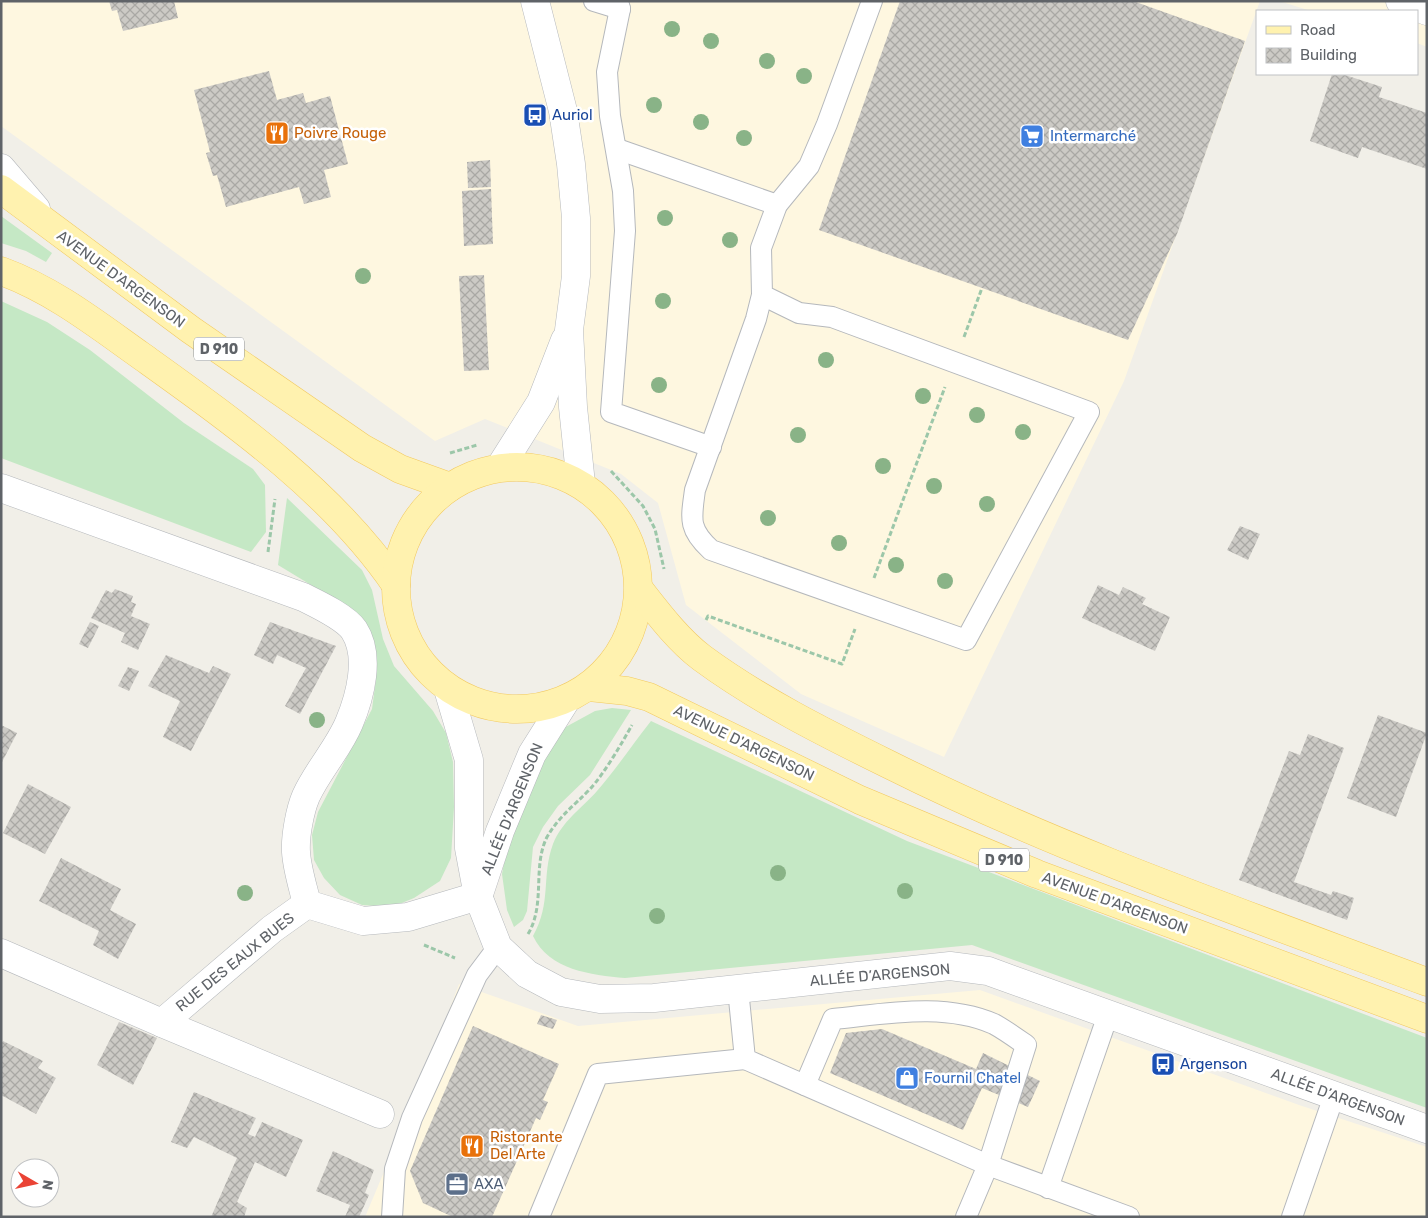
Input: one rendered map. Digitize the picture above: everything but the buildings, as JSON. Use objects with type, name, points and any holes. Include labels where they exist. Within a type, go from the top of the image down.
[{"type":"main road","name":"AVENUE D'ARGENSON","points":[[1,189],[191,330],[362,448],[400,469],[450,486]]},
{"type":"main road","points":[[1,271],[63,300],[186,388],[278,460],[332,510],[376,557],[396,585]]},
{"type":"main road","points":[[500,467],[542,469],[581,484],[605,503],[623,528],[635,557],[639,589],[633,626],[615,660],[577,693],[527,710],[486,706],[448,689],[426,669],[408,644],[398,615],[396,585],[402,547],[421,513],[450,486],[474,474],[500,467]]},
{"type":"main road","name":"D 910","points":[[639,589],[659,614],[701,657],[800,720],[940,790],[1106,862],[1427,982]]},
{"type":"main road","name":"AVENUE D'ARGENSON","points":[[577,693],[627,691],[648,697],[860,800],[1037,874],[1427,1019]]},
{"type":"street","points":[[1400,1],[1427,11]]},
{"type":"street","points":[[540,2],[572,164],[576,218],[576,276],[569,330],[573,407],[581,484]]},
{"type":"street","points":[[1,168],[51,227]]},
{"type":"street","points":[[500,467],[518,442],[541,402],[569,330]]},
{"type":"street","points":[[1,488],[303,597],[330,611],[354,630],[362,652],[362,674],[357,699],[349,724],[306,796],[300,824],[296,851],[307,904]]},
{"type":"street","name":"ALLÉE D’ARGENSON","points":[[448,689],[469,760],[469,848],[478,896],[498,947],[527,974],[560,992],[600,999],[654,998],[950,966],[988,971],[1427,1129]]},
{"type":"street","name":"ALLÉE D’ARGENSON","points":[[478,896],[500,831],[532,754],[577,693]]},
{"type":"street","name":"RUE DES EAUX BUES","points":[[1,954],[162,1022],[272,929],[307,904],[363,922],[408,917],[478,896]]},
{"type":"street","points":[[162,1022],[380,1114]]},
{"type":"lane","points":[[594,1],[619,5],[607,72],[610,116],[623,191],[625,231],[611,412],[711,447]]},
{"type":"lane","points":[[762,295],[798,313],[832,317],[1089,412],[966,640],[711,550],[697,538],[691,517],[695,490],[753,328],[762,295],[761,248],[777,205],[809,166],[827,124],[872,1]]},
{"type":"lane","points":[[617,149],[777,205]]},
{"type":"lane","points":[[392,1217],[395,1169],[412,1118],[478,975],[498,947]]},
{"type":"lane","points":[[738,989],[745,1059]]},
{"type":"lane","points":[[805,1085],[833,1020],[917,1011],[957,1013],[994,1024],[1026,1045],[988,1165],[966,1217]]},
{"type":"lane","points":[[1048,1188],[1108,1015]]},
{"type":"lane","points":[[539,1217],[598,1074],[745,1059],[988,1165],[1129,1217]]},
{"type":"lane","points":[[1292,1217],[1334,1096]]},
{"type":"path","points":[[608,466],[643,506],[655,529],[664,571]]},
{"type":"shaded area","points":[[1,1],[1260,1],[1124,381],[944,757],[801,694],[686,605],[658,503],[621,474],[485,419],[435,441],[1,126]]},
{"type":"shaded area","points":[[1279,1],[1427,1],[1427,47],[1418,43],[1418,10],[1308,10]]},
{"type":"shaded area","points":[[459,984],[578,1026],[980,990],[1299,1105],[1427,1147],[1427,1217],[365,1217],[421,1084]]},
{"type":"green space","points":[[1,216],[52,253],[46,262],[26,251],[1,243]]},
{"type":"green space","points":[[1,301],[47,322],[90,350],[184,423],[253,469],[265,485],[266,532],[251,552],[1,458]]},
{"type":"green space","points":[[287,498],[362,570],[372,590],[383,639],[394,666],[433,711],[446,733],[453,762],[454,807],[451,858],[440,881],[414,898],[392,907],[362,905],[340,895],[324,878],[314,860],[312,835],[318,812],[372,709],[376,679],[375,651],[354,611],[278,565]]},
{"type":"green space","points":[[612,708],[631,710],[590,775],[558,806],[543,827],[533,847],[527,911],[523,920],[514,927],[507,910],[502,874],[506,852],[538,761],[562,729],[595,711]]},
{"type":"green space","points":[[651,721],[907,841],[1427,1038],[1427,1108],[972,945],[625,978],[572,969],[549,956],[533,936],[539,924],[545,901],[549,856],[562,828],[604,783]]},
{"type":"place","name":"Auriol","points":[[535,115]]},
{"type":"place","name":"Poivre Rouge","points":[[277,133]]},
{"type":"place","name":"Intermarché","points":[[1032,136]]},
{"type":"place","name":"Argenson","points":[[1163,1064]]},
{"type":"place","name":"Fournil Chatel","points":[[907,1078]]},
{"type":"place","name":"Ristorante Del Arte","points":[[472,1146]]},
{"type":"place","name":"AXA","points":[[457,1184]]}]
